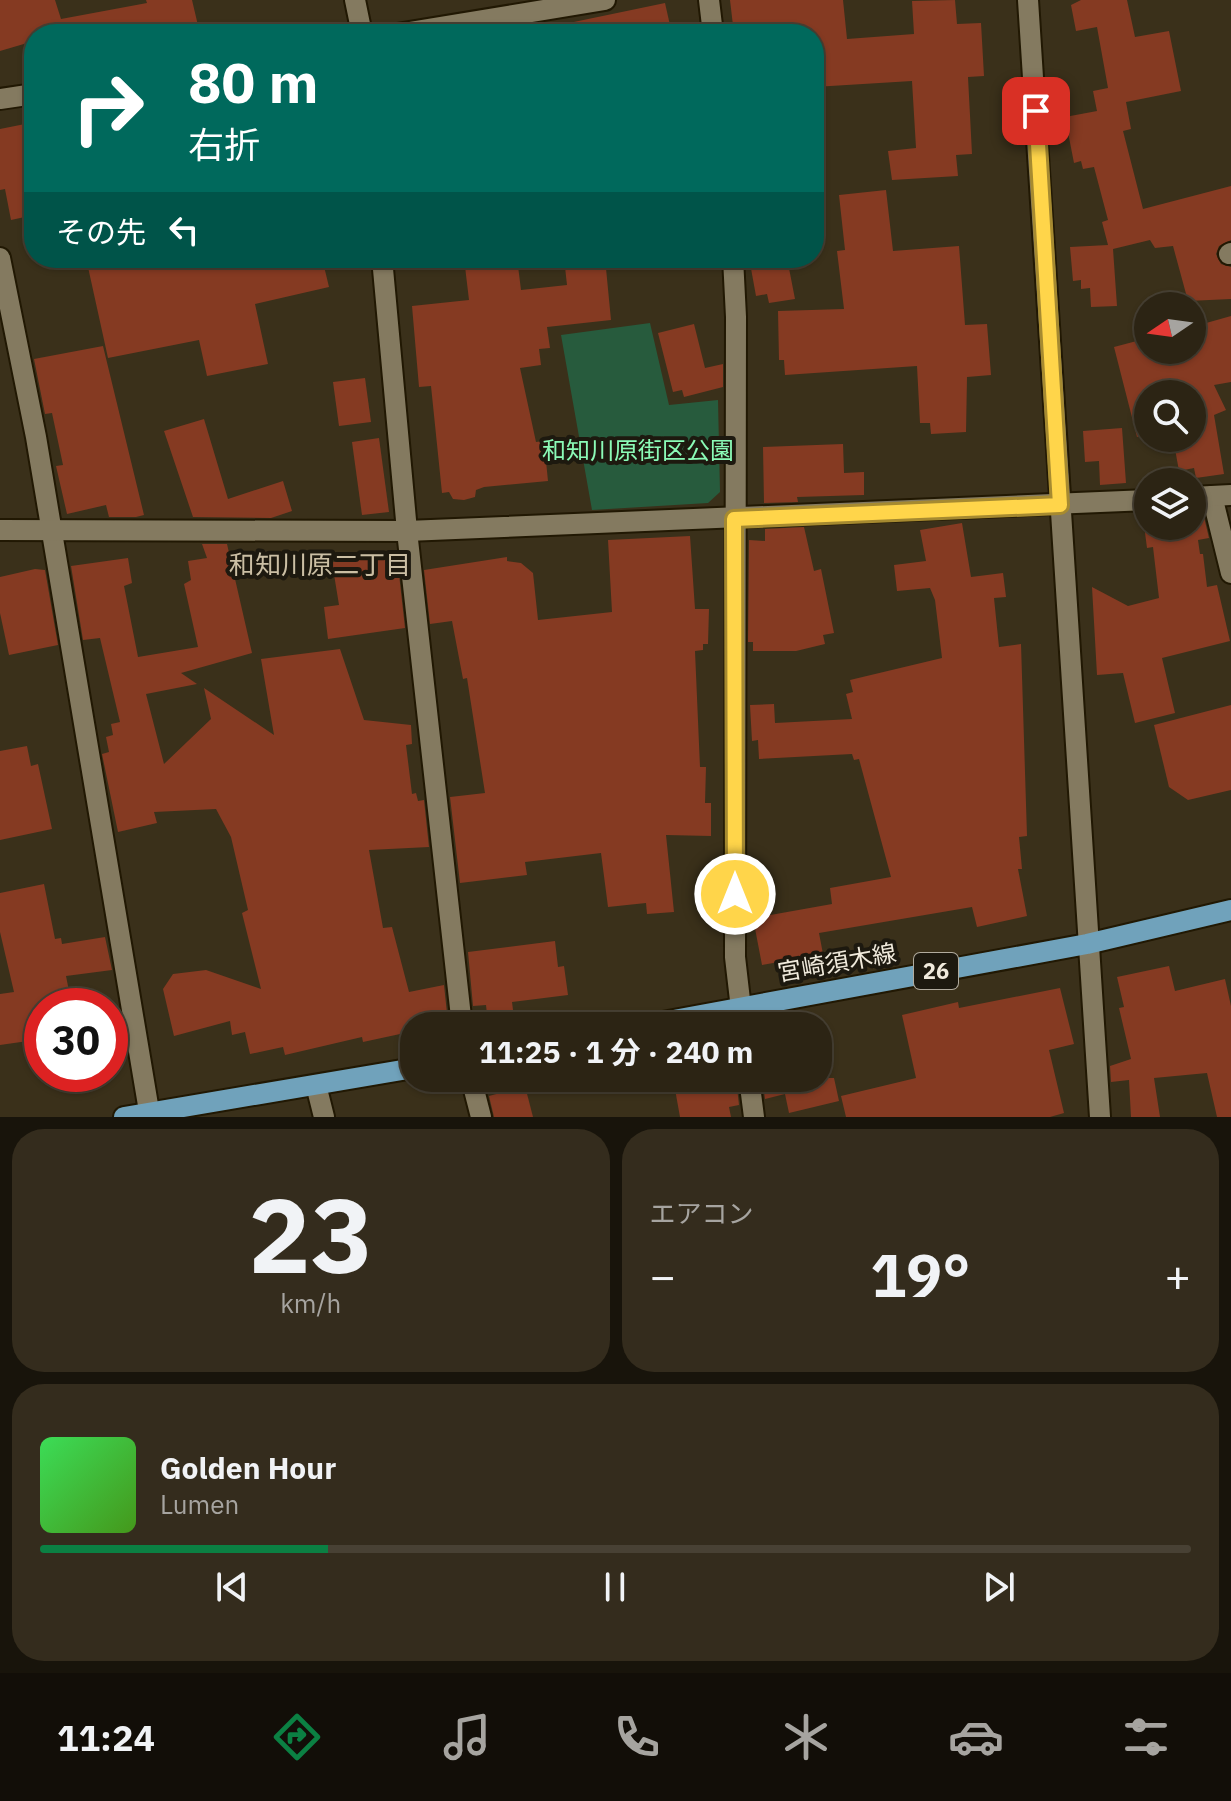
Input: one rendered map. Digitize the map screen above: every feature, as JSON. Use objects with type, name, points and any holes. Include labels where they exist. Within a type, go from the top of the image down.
[{"type":"main road","name":"宮崎須木線","points":[[761,1012],[1087,944],[1231,910]]},
{"type":"main road","points":[[124,1117],[149,1116],[400,1070]]},
{"type":"street","points":[[355,0],[360,24]]},
{"type":"street","points":[[458,24],[605,0]]},
{"type":"street","points":[[709,0],[712,24]]},
{"type":"street","points":[[1028,0],[1100,1117]]},
{"type":"street","points":[[0,99],[24,95]]},
{"type":"street","points":[[0,258],[36,437],[149,1116]]},
{"type":"street","points":[[383,268],[407,531],[460,1012]]},
{"type":"street","points":[[733,268],[735,957],[742,1012]]},
{"type":"street","points":[[1212,496],[1231,573]]},
{"type":"street","points":[[0,530],[50,533],[407,531],[1134,501]]},
{"type":"street","points":[[316,1085],[324,1117]]},
{"type":"street","points":[[475,1092],[481,1117]]},
{"type":"street","points":[[751,1092],[754,1117]]},
{"type":"green space","name":"和知川原街区公園","points":[[650,323],[669,405],[718,400],[720,492],[708,503],[592,510],[561,335]]},
{"type":"building","points":[[0,0],[55,0],[61,19],[147,3],[146,0],[192,0],[198,24],[24,24],[24,44],[0,51]]},
{"type":"building","points":[[730,0],[843,0],[847,39],[914,34],[912,1],[955,0],[957,24],[981,23],[984,76],[968,77],[972,154],[956,155],[958,176],[892,180],[888,151],[916,148],[912,81],[824,86],[824,24],[733,24]]},
{"type":"building","points":[[1081,0],[1127,0],[1135,37],[1169,31],[1181,91],[1126,102],[1131,129],[1123,131],[1143,209],[1231,186],[1231,240],[1219,246],[1216,254],[1221,264],[1231,267],[1231,299],[1206,300],[1206,292],[1186,292],[1173,246],[1155,248],[1150,240],[1113,249],[1117,306],[1091,307],[1090,288],[1081,289],[1081,280],[1073,281],[1070,247],[1108,245],[1102,222],[1108,220],[1094,167],[1083,169],[1081,161],[1074,163],[1065,117],[1097,111],[1093,91],[1108,88],[1097,27],[1076,31],[1071,5]]},
{"type":"building","points":[[665,3],[670,24],[569,24]]},
{"type":"building","points":[[24,124],[24,217],[11,220],[5,189],[0,190],[0,129]]},
{"type":"building","points":[[886,190],[893,251],[959,246],[965,325],[987,324],[991,375],[967,377],[966,432],[931,434],[930,423],[920,423],[917,366],[785,375],[784,360],[779,360],[778,311],[844,309],[837,251],[845,250],[839,195]]},
{"type":"building","points":[[88,268],[324,268],[329,287],[255,304],[268,364],[207,376],[199,340],[108,358]]},
{"type":"building","points":[[465,268],[518,268],[521,290],[567,285],[565,268],[606,268],[611,320],[547,327],[550,348],[539,349],[541,365],[520,368],[536,442],[544,441],[548,481],[484,487],[476,490],[475,497],[464,500],[453,499],[449,492],[442,493],[431,386],[419,387],[412,306],[469,300]]},
{"type":"building","points":[[751,268],[789,268],[795,299],[769,303],[767,294],[756,296]]},
{"type":"building","points":[[1231,316],[1231,382],[1214,385],[1226,410],[1214,415],[1224,474],[1206,477],[1206,468],[1178,468],[1176,452],[1206,452],[1206,380],[1134,380],[1134,425],[1114,347],[1134,342],[1134,364],[1206,364],[1206,323]]},
{"type":"building","points":[[694,324],[705,368],[723,364],[723,387],[684,397],[682,390],[673,392],[658,333]]},
{"type":"building","points":[[103,346],[144,515],[136,517],[109,517],[106,505],[67,514],[56,466],[63,465],[52,413],[45,414],[34,359]]},
{"type":"building","points":[[365,378],[371,422],[339,426],[333,382]]},
{"type":"building","points":[[204,419],[228,499],[283,481],[292,511],[271,518],[193,517],[164,431]]},
{"type":"building","points":[[1122,428],[1126,483],[1100,485],[1099,461],[1085,462],[1083,431]]},
{"type":"building","points":[[379,438],[389,512],[362,515],[352,442]]},
{"type":"building","points":[[843,444],[844,473],[864,472],[864,495],[797,497],[798,502],[764,503],[763,447]]},
{"type":"building","points":[[962,523],[971,577],[1003,573],[1006,597],[994,598],[999,647],[1021,644],[1027,836],[1019,837],[1022,869],[1018,869],[1027,916],[977,927],[972,907],[819,933],[823,954],[762,965],[753,918],[832,904],[830,888],[891,877],[859,759],[854,760],[852,754],[759,759],[758,740],[752,741],[750,705],[774,704],[775,723],[852,719],[846,694],[853,692],[850,680],[942,658],[935,600],[930,588],[897,591],[894,565],[926,561],[920,530]]},
{"type":"building","points":[[804,527],[814,571],[821,569],[834,633],[823,635],[825,644],[796,651],[753,651],[753,642],[748,642],[749,540],[765,541],[765,529]]},
{"type":"building","points":[[690,536],[695,609],[709,609],[708,644],[703,644],[703,650],[695,651],[700,767],[706,767],[705,803],[711,803],[711,836],[666,835],[674,912],[647,914],[646,903],[608,907],[601,853],[525,862],[527,875],[460,883],[450,797],[485,793],[467,678],[463,679],[452,621],[430,624],[424,570],[507,557],[507,561],[521,563],[533,573],[538,620],[612,612],[608,540]]},
{"type":"building","points":[[1146,540],[1198,540],[1207,587],[1217,585],[1230,641],[1162,658],[1175,713],[1135,723],[1123,673],[1097,675],[1092,587],[1128,606],[1159,598],[1153,547],[1147,548]]},
{"type":"building","points":[[202,544],[227,544],[252,653],[181,673],[197,684],[146,694],[164,764],[211,719],[204,688],[274,735],[261,659],[340,649],[364,720],[411,725],[412,744],[406,745],[412,794],[416,793],[418,801],[424,800],[429,847],[369,850],[383,928],[392,927],[409,992],[444,985],[447,1012],[400,1012],[400,1034],[363,1042],[362,1037],[285,1055],[283,1047],[250,1054],[245,1032],[232,1035],[230,1021],[174,1036],[163,989],[173,974],[206,970],[261,989],[242,913],[248,910],[231,837],[216,809],[154,812],[157,823],[118,832],[102,754],[109,752],[106,737],[113,735],[111,724],[120,722],[100,638],[83,640],[71,566],[128,558],[132,583],[124,586],[138,657],[198,647],[184,584],[191,580],[188,561],[207,558]]},
{"type":"building","points":[[388,558],[390,576],[399,574],[405,628],[328,639],[324,607],[339,605],[332,562]]},
{"type":"building","points":[[35,569],[45,570],[58,645],[9,655],[0,613],[0,577]]},
{"type":"building","points":[[1231,705],[1231,790],[1188,800],[1169,787],[1154,725]]},
{"type":"building","points":[[27,746],[31,766],[38,764],[52,829],[0,840],[0,751]]},
{"type":"building","points":[[44,884],[55,939],[61,938],[62,944],[105,937],[112,970],[66,976],[68,988],[24,988],[24,1042],[0,1045],[0,994],[14,992],[0,932],[0,893]]},
{"type":"building","points":[[555,941],[558,967],[564,966],[568,995],[512,1002],[513,1010],[487,1012],[486,1005],[473,1006],[468,952]]},
{"type":"building","points":[[1169,966],[1175,991],[1225,979],[1231,1006],[1231,1117],[1217,1117],[1207,1073],[1154,1078],[1160,1117],[1131,1117],[1129,1080],[1111,1082],[1110,1066],[1131,1059],[1119,1008],[1124,1007],[1117,977]]},
{"type":"building","points":[[1060,988],[1074,1044],[1049,1050],[1064,1113],[1050,1117],[846,1117],[841,1096],[916,1078],[902,1015],[958,1002],[959,1008]]},
{"type":"building","points":[[834,1078],[839,1101],[789,1113],[785,1094],[765,1099],[764,1092],[832,1092]]},
{"type":"building","points":[[503,1092],[527,1092],[533,1117],[494,1117],[489,1096]]},
{"type":"building","points":[[676,1092],[738,1092],[739,1105],[729,1107],[731,1117],[680,1117]]},
{"type":"district","name":"和知川原二丁目","points":[[320,565]]},
{"type":"route","points":[[735,894],[734,519],[1060,505],[1036,111]]}]
